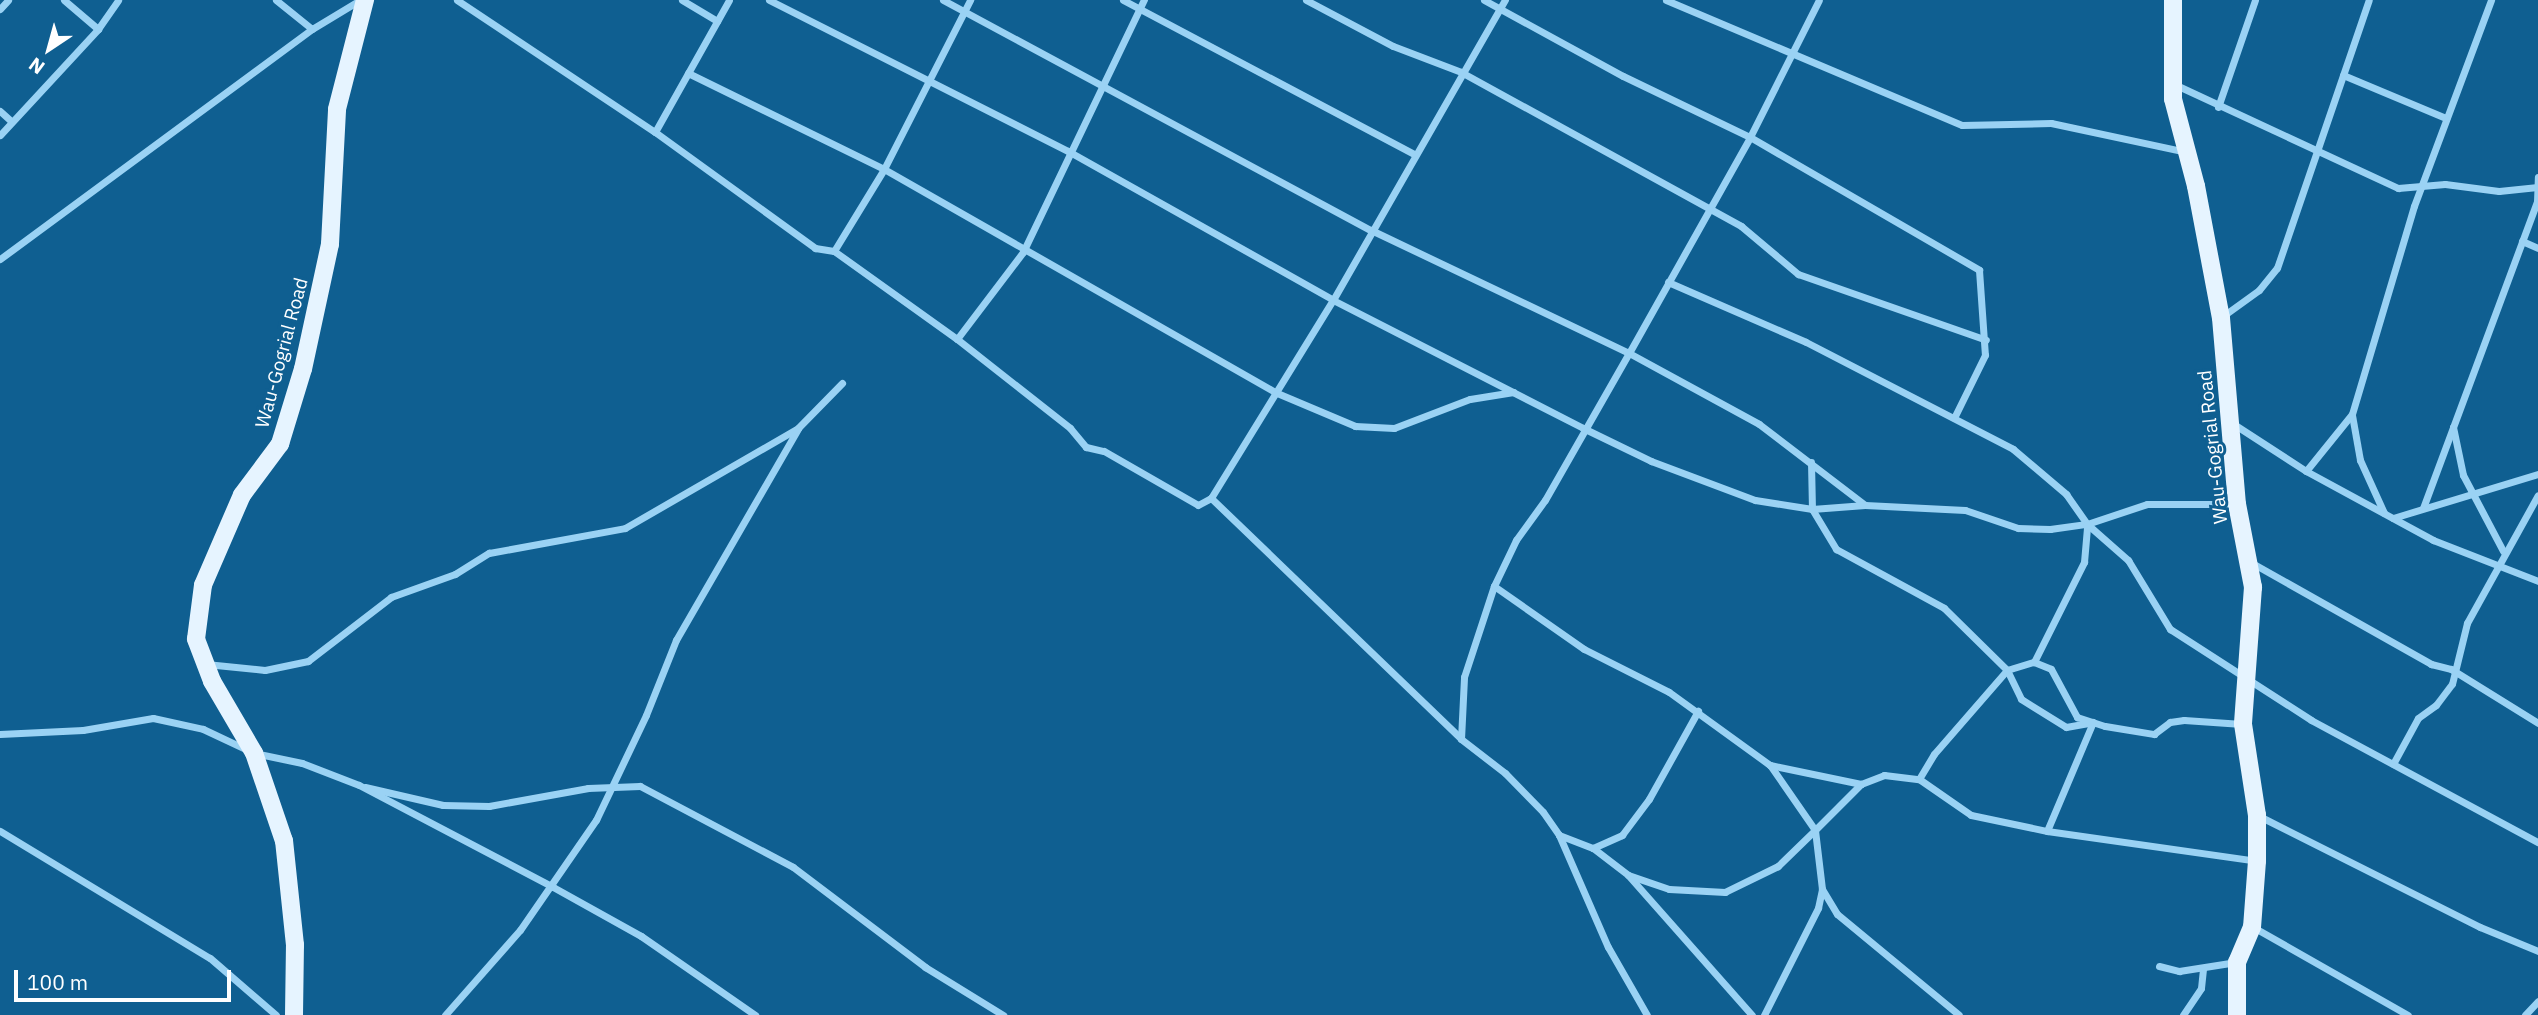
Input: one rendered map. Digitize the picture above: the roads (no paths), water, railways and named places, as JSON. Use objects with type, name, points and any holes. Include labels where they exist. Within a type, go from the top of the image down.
[{"type":"main road","name":"Wau-Gogrial Road","points":[[293,1015],[295,945],[284,841],[254,753],[205,664],[196,639],[203,585],[243,495],[280,444],[321,296],[330,244],[337,109],[363,0]]},
{"type":"main road","name":"Wau-Gogrial Road","points":[[2173,0],[2172,83],[2221,318],[2237,504],[2253,587],[2243,724],[2257,815],[2257,861],[2252,927],[2236,962],[2237,1015]]},
{"type":"street","points":[[0,9],[8,0]]},
{"type":"street","points":[[64,0],[98,29]]},
{"type":"street","points":[[0,135],[98,29],[118,0]]},
{"type":"street","points":[[276,0],[312,29]]},
{"type":"street","points":[[0,260],[312,29],[363,0]]},
{"type":"street","points":[[457,0],[655,132],[815,248],[834,251],[957,339],[1070,428],[1086,447],[1104,451],[1198,505],[1211,498],[1277,393],[1505,0]]},
{"type":"street","points":[[682,0],[717,21]]},
{"type":"street","points":[[655,132],[729,0]]},
{"type":"street","points":[[769,0],[1068,151],[1333,300],[1513,393],[1651,461],[1755,500],[1812,509],[1865,505],[1965,510],[2018,528],[2087,524],[2147,504],[2237,504]]},
{"type":"street","points":[[943,0],[1371,230],[1629,353],[1759,424],[1865,505]]},
{"type":"street","points":[[834,251],[884,169],[970,0]]},
{"type":"street","points":[[1123,0],[1414,154]]},
{"type":"street","points":[[957,339],[1023,251],[1068,151],[1105,86],[1144,0]]},
{"type":"street","points":[[1306,0],[1393,46],[1461,72],[1741,226],[1798,274],[1986,340]]},
{"type":"street","points":[[1484,0],[1750,137],[1979,270],[1985,355],[1954,418]]},
{"type":"street","points":[[1666,0],[1962,125],[2051,123],[2186,152]]},
{"type":"street","points":[[1461,739],[1464,677],[1494,586],[1516,540],[1545,500],[1583,428],[1629,353],[1707,209],[1750,137],[1819,0]]},
{"type":"street","points":[[2218,107],[2255,0]]},
{"type":"street","points":[[2221,318],[2272,277],[2369,0]]},
{"type":"street","points":[[2306,471],[2351,414],[2420,188],[2491,0]]},
{"type":"street","points":[[688,73],[884,169],[1023,251],[1277,393],[1355,426],[1394,428],[1470,399],[1513,393]]},
{"type":"street","points":[[2343,75],[2446,118]]},
{"type":"street","points":[[2172,83],[2218,107],[2398,188],[2445,184],[2499,191],[2538,187]]},
{"type":"street","points":[[0,111],[11,121]]},
{"type":"street","points":[[2423,508],[2522,241],[2538,187],[2538,177]]},
{"type":"street","points":[[2522,241],[2538,248]]},
{"type":"street","points":[[1668,282],[1806,342],[2013,449],[2066,494],[2087,524],[2128,560],[2170,629],[2247,680],[2393,764],[2538,842]]},
{"type":"street","points":[[444,1015],[553,887],[614,787],[681,629],[798,428],[842,383]]},
{"type":"street","points":[[2351,414],[2360,460],[2384,513]]},
{"type":"street","points":[[2231,423],[2306,471],[2451,548],[2538,581]]},
{"type":"street","points":[[2453,424],[2458,458],[2473,496],[2503,551]]},
{"type":"street","points":[[205,664],[265,670],[308,662],[410,587],[455,575],[489,553],[625,528],[798,428]]},
{"type":"street","points":[[1811,462],[1812,509],[1836,549],[1944,608],[2007,670],[2021,699],[2066,727],[2093,722]]},
{"type":"street","points":[[2393,518],[2473,496],[2538,474]]},
{"type":"street","points":[[2393,764],[2417,718],[2442,698],[2456,673],[2467,623],[2503,551],[2538,495]]},
{"type":"street","points":[[1211,498],[1461,739],[1505,773],[1559,835],[1608,947],[1647,1015]]},
{"type":"street","points":[[2034,662],[2084,562],[2087,524]]},
{"type":"street","points":[[2249,561],[2431,664],[2456,673],[2538,723]]},
{"type":"street","points":[[1494,586],[1584,649],[1669,692],[1770,765],[1815,830],[1822,889],[1818,908],[1764,1015]]},
{"type":"street","points":[[1919,779],[1934,754],[2007,670],[2034,662],[2051,669],[2077,717],[2093,722],[2154,734],[2170,722],[2184,720],[2243,724]]},
{"type":"street","points":[[1593,848],[1622,835],[1648,799],[1698,711]]},
{"type":"street","points":[[0,734],[83,730],[153,718],[203,729],[254,753],[302,763],[359,785],[553,887],[641,936],[755,1015]]},
{"type":"street","points":[[2047,831],[2093,722]]},
{"type":"street","points":[[1770,765],[1861,784]]},
{"type":"street","points":[[1628,875],[1669,889],[1725,892],[1778,866],[1861,784],[1884,775],[1919,779],[1971,815],[2047,831],[2257,861]]},
{"type":"street","points":[[359,785],[443,804],[489,806],[614,787],[640,786],[707,817],[793,867],[925,967],[1003,1015]]},
{"type":"street","points":[[2257,815],[2480,927],[2538,951]]},
{"type":"street","points":[[0,831],[210,958],[276,1015]]},
{"type":"street","points":[[1559,835],[1593,848],[1628,875],[1752,1015]]},
{"type":"street","points":[[1822,889],[1837,914],[1959,1015]]},
{"type":"street","points":[[2252,927],[2408,1015]]},
{"type":"street","points":[[2159,966],[2179,971],[2236,962]]},
{"type":"street","points":[[2183,1015],[2201,988],[2203,968]]},
{"type":"street","points":[[2525,1015],[2538,1001]]}]
